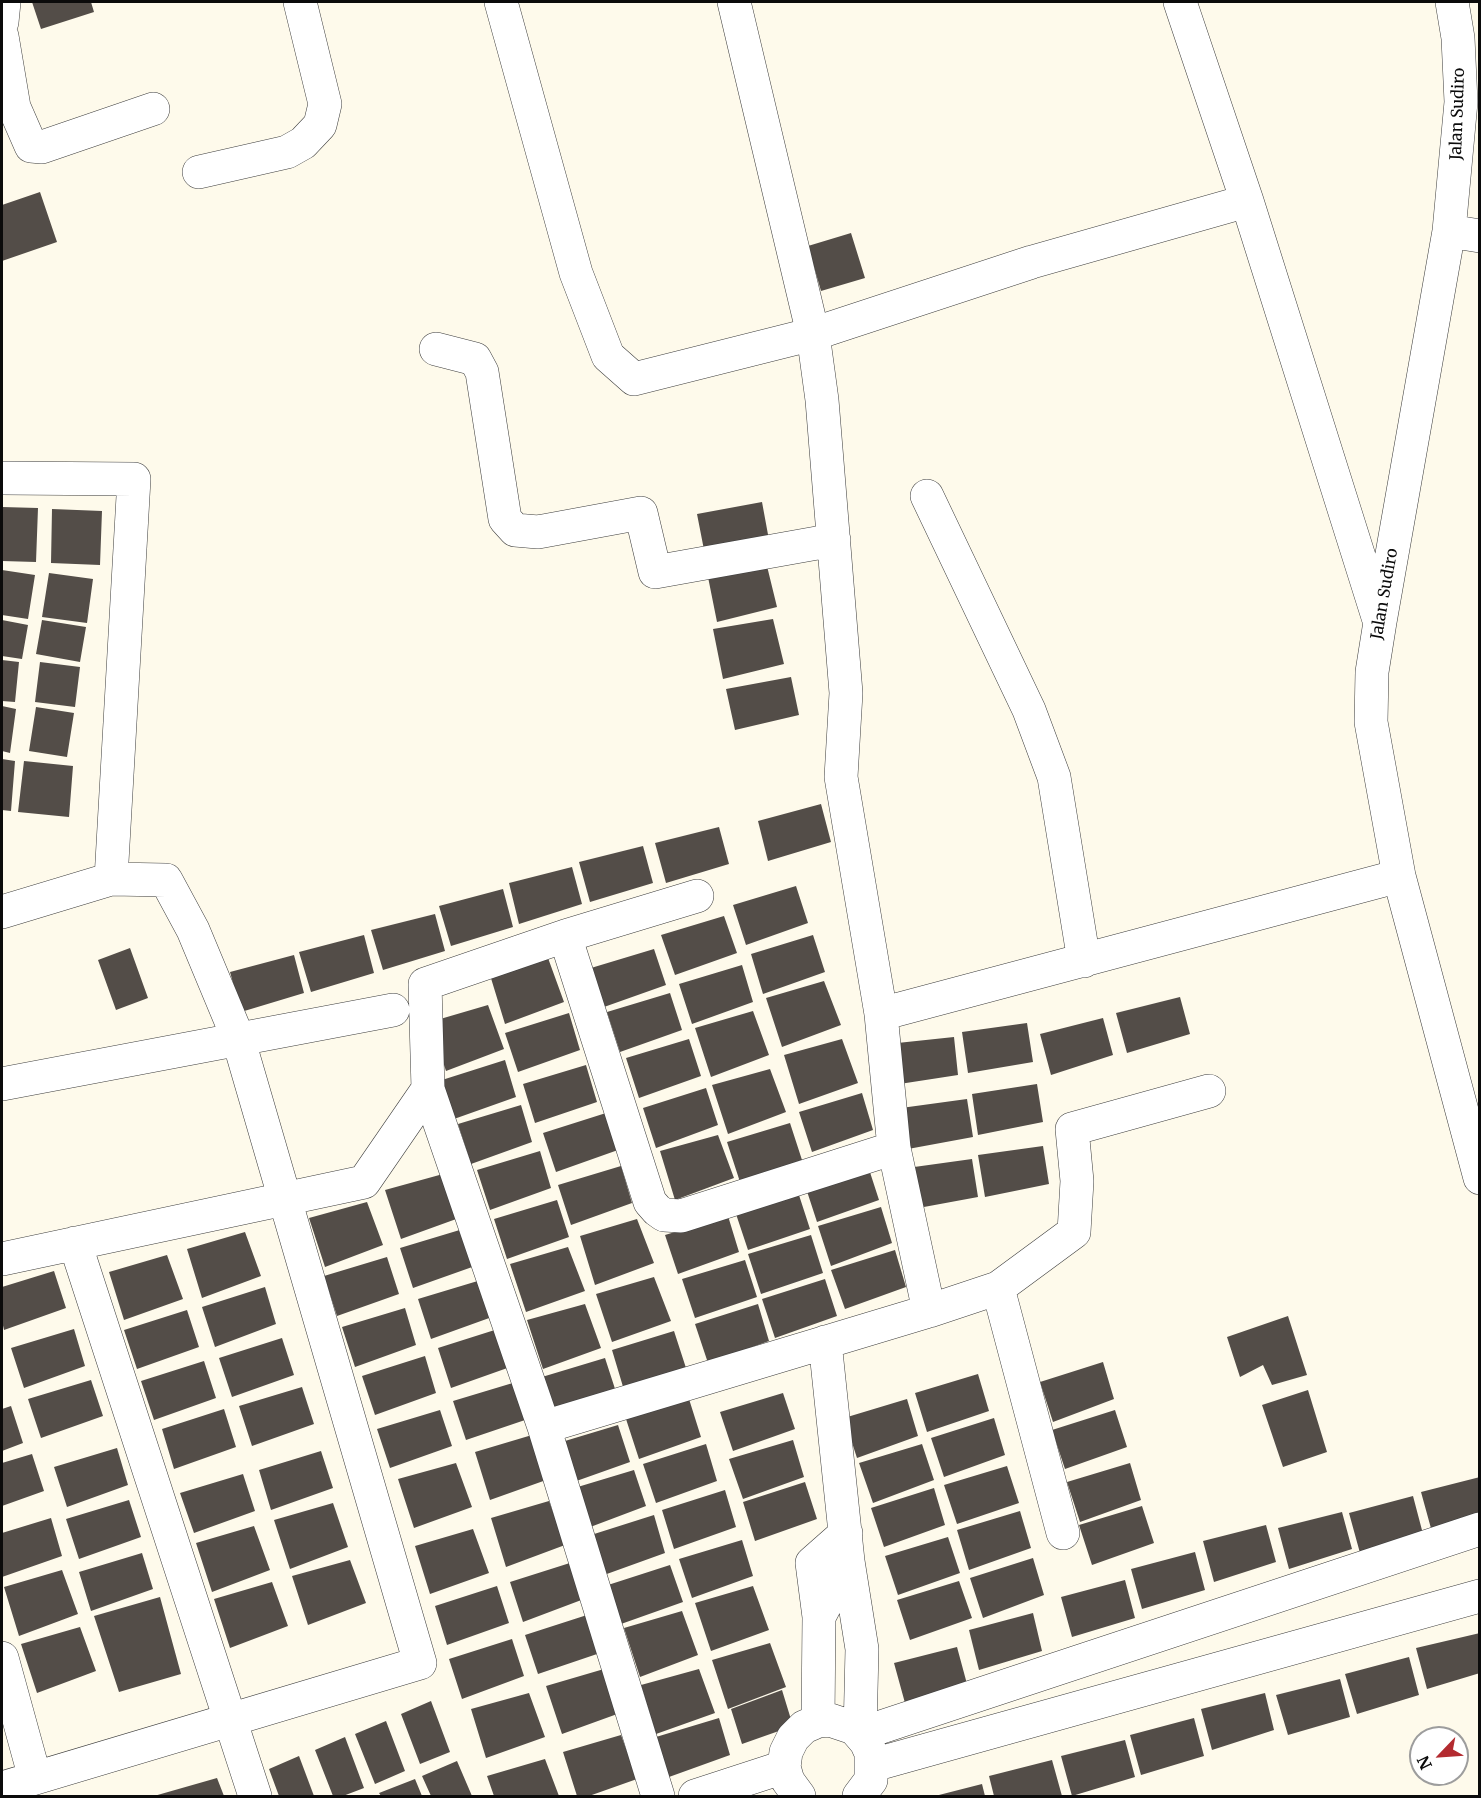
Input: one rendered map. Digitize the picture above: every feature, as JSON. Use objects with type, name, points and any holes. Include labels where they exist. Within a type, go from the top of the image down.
[{"type":"street","points":[[2,22],[4,2]]},
{"type":"street","points":[[199,172],[287,152],[303,143],[320,125],[325,104],[300,2]]},
{"type":"street","points":[[501,2],[576,273],[608,357],[634,379],[813,334],[1032,262],[1247,201]]},
{"type":"street","points":[[734,2],[813,334],[822,400],[846,693],[842,777],[881,1014],[894,1148],[929,1311]]},
{"type":"street","points":[[1180,2],[1247,201],[1380,622]]},
{"type":"street","name":"Jalan Sudiro","points":[[1452,2],[1458,38],[1464,233],[1380,622],[1372,672],[1371,722],[1398,876],[1479,1178]]},
{"type":"street","points":[[2,36],[14,107],[31,146],[42,147],[153,109]]},
{"type":"street","points":[[436,349],[476,359],[482,372],[505,519],[515,530],[538,532],[641,513],[655,572],[834,540]]},
{"type":"street","points":[[2,478],[134,479],[111,879]]},
{"type":"street","points":[[927,496],[1029,710],[1054,777],[1084,961]]},
{"type":"street","points":[[881,1014],[1398,876]]},
{"type":"street","points":[[2,912],[111,879],[166,880],[193,930],[238,1038],[288,1200],[420,1663],[15,1783],[2,1658]]},
{"type":"street","points":[[658,1797],[544,1427],[428,1089],[425,984],[565,936],[697,896]]},
{"type":"street","points":[[565,936],[650,1202],[664,1215],[681,1216],[894,1148]]},
{"type":"street","points":[[2,1084],[393,1010]]},
{"type":"street","points":[[2,1259],[364,1182],[428,1089]]},
{"type":"street","points":[[544,1427],[998,1288],[1074,1232],[1077,1181],[1072,1129],[1209,1091]]},
{"type":"street","points":[[75,1242],[255,1797]]},
{"type":"street","points":[[998,1288],[1063,1533]]},
{"type":"street","points":[[825,1342],[847,1547],[862,1649],[860,1734]]},
{"type":"street","points":[[860,1734],[1479,1528]]},
{"type":"street","points":[[818,1721],[819,1617],[847,1547]]},
{"type":"street","points":[[873,1765],[1479,1596]]},
{"type":"street","points":[[799,1797],[788,1782],[784,1767],[786,1752],[793,1738],[804,1728],[818,1721],[842,1722],[860,1734],[867,1742],[873,1765],[870,1780],[859,1797]]},
{"type":"street","points":[[695,1797],[784,1767]]},
{"type":"building","points":[[32,2],[91,2],[94,12],[41,29]]},
{"type":"building","points":[[40,192],[57,242],[2,261],[2,205]]},
{"type":"building","points":[[851,233],[865,278],[821,291],[808,246]]},
{"type":"building","points":[[762,502],[769,540],[705,555],[697,514]]},
{"type":"building","points":[[2,507],[38,508],[36,562],[2,561]]},
{"type":"building","points":[[52,509],[102,511],[100,565],[51,563]]},
{"type":"building","points":[[766,562],[777,607],[717,622],[707,572]]},
{"type":"building","points":[[2,570],[35,575],[28,619],[2,615]]},
{"type":"building","points":[[49,573],[93,579],[87,623],[42,617]]},
{"type":"building","points":[[773,619],[784,664],[723,679],[713,629]]},
{"type":"building","points":[[2,620],[28,625],[22,659],[2,656]]},
{"type":"building","points":[[42,620],[86,627],[80,662],[36,654]]},
{"type":"building","points":[[2,660],[19,662],[15,702],[2,701]]},
{"type":"building","points":[[40,662],[80,667],[75,707],[35,702]]},
{"type":"building","points":[[791,677],[799,715],[735,730],[726,689]]},
{"type":"building","points":[[2,706],[16,709],[10,753],[2,751]]},
{"type":"building","points":[[36,707],[74,713],[67,757],[29,751]]},
{"type":"building","points":[[2,759],[15,761],[11,811],[2,810]]},
{"type":"building","points":[[24,761],[73,766],[69,817],[18,812]]},
{"type":"building","points":[[821,804],[831,842],[768,861],[758,821]]},
{"type":"building","points":[[719,827],[729,864],[666,883],[655,843]]},
{"type":"building","points":[[643,846],[653,883],[590,902],[579,862]]},
{"type":"building","points":[[572,867],[582,904],[519,924],[509,883]]},
{"type":"building","points":[[796,886],[808,923],[746,945],[733,905]]},
{"type":"building","points":[[503,889],[513,927],[451,946],[439,906]]},
{"type":"building","points":[[435,914],[445,951],[383,970],[371,930]]},
{"type":"building","points":[[724,916],[737,953],[675,975],[661,935]]},
{"type":"building","points":[[364,935],[374,973],[311,992],[299,952]]},
{"type":"building","points":[[813,935],[825,972],[763,994],[751,954]]},
{"type":"building","points":[[130,948],[148,998],[116,1010],[98,960]]},
{"type":"building","points":[[654,949],[666,985],[604,1007],[591,968]]},
{"type":"building","points":[[294,955],[304,993],[241,1012],[230,972]]},
{"type":"building","points":[[548,958],[564,1002],[505,1024],[490,975]]},
{"type":"building","points":[[742,965],[753,1002],[692,1024],[679,984]]},
{"type":"building","points":[[824,981],[841,1025],[782,1047],[766,998]]},
{"type":"building","points":[[670,993],[682,1030],[620,1052],[607,1012]]},
{"type":"building","points":[[1180,997],[1190,1034],[1127,1053],[1116,1013]]},
{"type":"building","points":[[488,1005],[504,1049],[446,1071],[430,1022]]},
{"type":"building","points":[[753,1011],[769,1055],[711,1077],[695,1028]]},
{"type":"building","points":[[569,1013],[580,1050],[518,1072],[505,1033]]},
{"type":"building","points":[[1103,1018],[1113,1055],[1051,1075],[1040,1034]]},
{"type":"building","points":[[1027,1023],[1033,1062],[968,1073],[962,1032]]},
{"type":"building","points":[[954,1037],[958,1075],[893,1085],[888,1044]]},
{"type":"building","points":[[689,1039],[701,1076],[639,1098],[626,1058]]},
{"type":"building","points":[[842,1039],[858,1083],[799,1104],[784,1055]]},
{"type":"building","points":[[505,1060],[516,1097],[454,1119],[442,1080]]},
{"type":"building","points":[[586,1065],[597,1102],[535,1123],[523,1084]]},
{"type":"building","points":[[770,1069],[786,1112],[728,1134],[712,1085]]},
{"type":"building","points":[[1037,1084],[1043,1122],[978,1135],[972,1094]]},
{"type":"building","points":[[706,1088],[718,1125],[656,1148],[643,1108]]},
{"type":"building","points":[[862,1093],[873,1130],[812,1152],[799,1112]]},
{"type":"building","points":[[967,1099],[973,1137],[908,1149],[901,1108]]},
{"type":"building","points":[[521,1105],[532,1142],[471,1164],[458,1124]]},
{"type":"building","points":[[606,1113],[618,1150],[556,1172],[543,1133]]},
{"type":"building","points":[[790,1123],[802,1160],[740,1182],[727,1142]]},
{"type":"building","points":[[718,1135],[734,1178],[675,1200],[660,1151]]},
{"type":"building","points":[[1043,1146],[1049,1184],[985,1197],[978,1155]]},
{"type":"building","points":[[540,1151],[551,1188],[490,1210],[477,1170]]},
{"type":"building","points":[[972,1159],[978,1197],[913,1209],[907,1168]]},
{"type":"building","points":[[867,1163],[879,1200],[817,1222],[804,1182]]},
{"type":"building","points":[[621,1166],[632,1203],[571,1225],[558,1185]]},
{"type":"building","points":[[443,1174],[459,1218],[401,1239],[385,1190]]},
{"type":"building","points":[[798,1192],[810,1229],[748,1250],[735,1211]]},
{"type":"building","points":[[557,1200],[569,1237],[507,1259],[494,1219]]},
{"type":"building","points":[[367,1202],[383,1245],[325,1267],[309,1218]]},
{"type":"building","points":[[881,1207],[892,1243],[831,1266],[818,1226]]},
{"type":"building","points":[[728,1216],[739,1252],[678,1274],[665,1235]]},
{"type":"building","points":[[637,1219],[654,1263],[595,1285],[580,1236]]},
{"type":"building","points":[[463,1229],[475,1266],[413,1288],[400,1248]]},
{"type":"building","points":[[245,1232],[261,1276],[202,1298],[187,1249]]},
{"type":"building","points":[[811,1235],[823,1273],[761,1294],[748,1254]]},
{"type":"building","points":[[568,1247],[585,1291],[526,1312],[510,1264]]},
{"type":"building","points":[[895,1250],[906,1287],[845,1309],[831,1270]]},
{"type":"building","points":[[167,1255],[183,1299],[124,1320],[109,1272]]},
{"type":"building","points":[[387,1257],[399,1294],[337,1316],[324,1276]]},
{"type":"building","points":[[745,1260],[757,1297],[695,1318],[682,1279]]},
{"type":"building","points":[[54,1271],[66,1308],[4,1330],[2,1287]]},
{"type":"building","points":[[654,1277],[671,1321],[612,1342],[596,1294]]},
{"type":"building","points":[[825,1279],[837,1316],[775,1338],[762,1299]]},
{"type":"building","points":[[481,1280],[492,1317],[431,1339],[418,1299]]},
{"type":"building","points":[[265,1287],[276,1324],[215,1347],[202,1307]]},
{"type":"building","points":[[585,1304],[601,1348],[543,1369],[527,1320]]},
{"type":"building","points":[[758,1304],[769,1341],[708,1363],[695,1324]]},
{"type":"building","points":[[405,1308],[416,1345],[355,1367],[342,1327]]},
{"type":"building","points":[[187,1310],[199,1347],[137,1369],[124,1330]]},
{"type":"building","points":[[1288,1316],[1307,1375],[1272,1385],[1263,1365],[1240,1377],[1227,1337]]},
{"type":"building","points":[[501,1328],[513,1366],[451,1388],[438,1348]]},
{"type":"building","points":[[74,1329],[85,1366],[24,1388],[11,1348]]},
{"type":"building","points":[[674,1331],[686,1368],[624,1390],[612,1350]]},
{"type":"building","points":[[282,1338],[294,1375],[232,1397],[219,1358]]},
{"type":"building","points":[[425,1356],[436,1393],[375,1415],[362,1376]]},
{"type":"building","points":[[605,1358],[617,1395],[555,1417],[542,1377]]},
{"type":"building","points":[[204,1361],[216,1398],[154,1420],[141,1381]]},
{"type":"building","points":[[1103,1362],[1114,1399],[1053,1422],[1040,1382]]},
{"type":"building","points":[[978,1374],[989,1411],[927,1432],[915,1393]]},
{"type":"building","points":[[91,1380],[103,1416],[41,1438],[28,1399]]},
{"type":"building","points":[[516,1382],[528,1419],[466,1440],[453,1401]]},
{"type":"building","points":[[302,1387],[314,1424],[252,1446],[239,1406]]},
{"type":"building","points":[[1308,1390],[1327,1452],[1283,1467],[1262,1405]]},
{"type":"building","points":[[783,1393],[795,1429],[733,1451],[720,1412]]},
{"type":"building","points":[[689,1399],[701,1437],[639,1459],[626,1419]]},
{"type":"building","points":[[907,1399],[918,1436],[857,1458],[844,1418]]},
{"type":"building","points":[[11,1406],[23,1443],[2,1451],[2,1409]]},
{"type":"building","points":[[224,1409],[236,1447],[174,1469],[162,1429]]},
{"type":"building","points":[[440,1410],[452,1446],[390,1468],[377,1429]]},
{"type":"building","points":[[1115,1410],[1127,1447],[1065,1469],[1052,1430]]},
{"type":"building","points":[[994,1418],[1005,1455],[944,1477],[931,1438]]},
{"type":"building","points":[[618,1425],[630,1462],[568,1484],[555,1444]]},
{"type":"building","points":[[532,1435],[549,1479],[490,1500],[475,1452]]},
{"type":"building","points":[[793,1440],[804,1477],[743,1499],[729,1459]]},
{"type":"building","points":[[706,1444],[717,1481],[656,1503],[643,1464]]},
{"type":"building","points":[[922,1444],[934,1480],[873,1503],[859,1463]]},
{"type":"building","points":[[117,1448],[128,1485],[67,1507],[54,1467]]},
{"type":"building","points":[[321,1451],[333,1488],[271,1510],[259,1470]]},
{"type":"building","points":[[32,1454],[44,1491],[2,1506],[2,1463]]},
{"type":"building","points":[[456,1463],[472,1507],[414,1528],[398,1479]]},
{"type":"building","points":[[1130,1463],[1141,1500],[1080,1522],[1067,1482]]},
{"type":"building","points":[[1007,1466],[1019,1503],[957,1524],[944,1485]]},
{"type":"building","points":[[634,1470],[646,1506],[585,1529],[571,1489]]},
{"type":"building","points":[[243,1474],[255,1511],[194,1533],[180,1493]]},
{"type":"building","points":[[1480,1477],[1480,1518],[1432,1532],[1421,1492]]},
{"type":"building","points":[[805,1482],[817,1519],[755,1541],[743,1502]]},
{"type":"building","points":[[934,1488],[945,1525],[884,1547],[871,1508]]},
{"type":"building","points":[[725,1490],[736,1527],[674,1549],[662,1510]]},
{"type":"building","points":[[1413,1496],[1423,1534],[1360,1553],[1349,1513]]},
{"type":"building","points":[[129,1500],[141,1537],[79,1559],[66,1519]]},
{"type":"building","points":[[549,1501],[565,1545],[506,1567],[491,1518]]},
{"type":"building","points":[[333,1503],[348,1547],[290,1569],[274,1520]]},
{"type":"building","points":[[1142,1506],[1154,1543],[1092,1565],[1079,1525]]},
{"type":"building","points":[[1020,1511],[1031,1548],[969,1570],[957,1530]]},
{"type":"building","points":[[1342,1512],[1352,1549],[1289,1569],[1278,1528]]},
{"type":"building","points":[[654,1515],[665,1553],[604,1575],[591,1535]]},
{"type":"building","points":[[51,1518],[62,1556],[2,1577],[2,1533]]},
{"type":"building","points":[[1266,1525],[1276,1562],[1214,1582],[1203,1541]]},
{"type":"building","points":[[254,1526],[270,1570],[212,1592],[196,1543]]},
{"type":"building","points":[[473,1529],[489,1573],[430,1594],[415,1546]]},
{"type":"building","points":[[948,1537],[960,1573],[898,1595],[885,1556]]},
{"type":"building","points":[[742,1540],[753,1576],[692,1598],[679,1559]]},
{"type":"building","points":[[1195,1552],[1205,1590],[1142,1609],[1131,1569]]},
{"type":"building","points":[[142,1553],[153,1589],[91,1611],[79,1572]]},
{"type":"building","points":[[1033,1558],[1044,1595],[983,1618],[970,1578]]},
{"type":"building","points":[[350,1560],[366,1603],[308,1625],[292,1576]]},
{"type":"building","points":[[573,1562],[584,1599],[523,1622],[510,1582]]},
{"type":"building","points":[[670,1565],[683,1602],[621,1624],[608,1585]]},
{"type":"building","points":[[62,1570],[78,1614],[19,1636],[4,1587]]},
{"type":"building","points":[[1125,1580],[1135,1618],[1072,1637],[1061,1597]]},
{"type":"building","points":[[959,1581],[972,1618],[910,1640],[897,1600]]},
{"type":"building","points":[[272,1582],[288,1626],[230,1648],[214,1599]]},
{"type":"building","points":[[497,1586],[509,1623],[447,1645],[435,1606]]},
{"type":"building","points":[[753,1586],[769,1630],[711,1651],[695,1603]]},
{"type":"building","points":[[160,1597],[181,1674],[119,1692],[94,1616]]},
{"type":"building","points":[[682,1611],[698,1655],[640,1677],[624,1628]]},
{"type":"building","points":[[1033,1613],[1042,1651],[979,1670],[969,1630]]},
{"type":"building","points":[[587,1615],[600,1653],[538,1674],[525,1635]]},
{"type":"building","points":[[80,1627],[96,1671],[37,1693],[21,1644]]},
{"type":"building","points":[[1480,1633],[1480,1673],[1427,1689],[1416,1648]]},
{"type":"building","points":[[512,1639],[524,1676],[462,1699],[449,1659]]},
{"type":"building","points":[[770,1643],[786,1687],[728,1709],[712,1660]]},
{"type":"building","points":[[957,1647],[967,1684],[905,1703],[894,1663]]},
{"type":"building","points":[[1409,1657],[1419,1695],[1357,1714],[1345,1674]]},
{"type":"building","points":[[604,1669],[620,1713],[562,1734],[546,1686]]},
{"type":"building","points":[[699,1669],[715,1713],[656,1734],[641,1685]]},
{"type":"building","points":[[1340,1679],[1350,1717],[1288,1735],[1276,1695]]},
{"type":"building","points":[[782,1690],[793,1726],[742,1744],[731,1709]]},
{"type":"building","points":[[529,1693],[545,1737],[486,1758],[471,1709]]},
{"type":"building","points":[[1265,1693],[1274,1730],[1212,1750],[1201,1709]]},
{"type":"building","points":[[431,1701],[450,1752],[420,1764],[401,1714]]},
{"type":"building","points":[[719,1718],[730,1755],[669,1777],[656,1737]]},
{"type":"building","points":[[1194,1718],[1204,1756],[1141,1775],[1130,1735]]},
{"type":"building","points":[[386,1721],[405,1771],[375,1784],[355,1734]]},
{"type":"building","points":[[621,1735],[637,1779],[589,1796],[577,1796],[563,1752]]},
{"type":"building","points":[[345,1737],[364,1788],[343,1796],[333,1796],[315,1750]]},
{"type":"building","points":[[1125,1740],[1135,1777],[1072,1796],[1061,1756]]},
{"type":"building","points":[[299,1756],[314,1796],[279,1796],[269,1769]]},
{"type":"building","points":[[545,1759],[559,1796],[494,1796],[487,1776]]},
{"type":"building","points":[[1052,1760],[1062,1796],[994,1796],[989,1776]]},
{"type":"building","points":[[457,1761],[472,1796],[431,1796],[422,1776]]},
{"type":"building","points":[[217,1778],[224,1796],[154,1796]]},
{"type":"building","points":[[415,1779],[422,1796],[381,1796],[379,1793]]},
{"type":"building","points":[[982,1784],[985,1796],[935,1796]]}]
